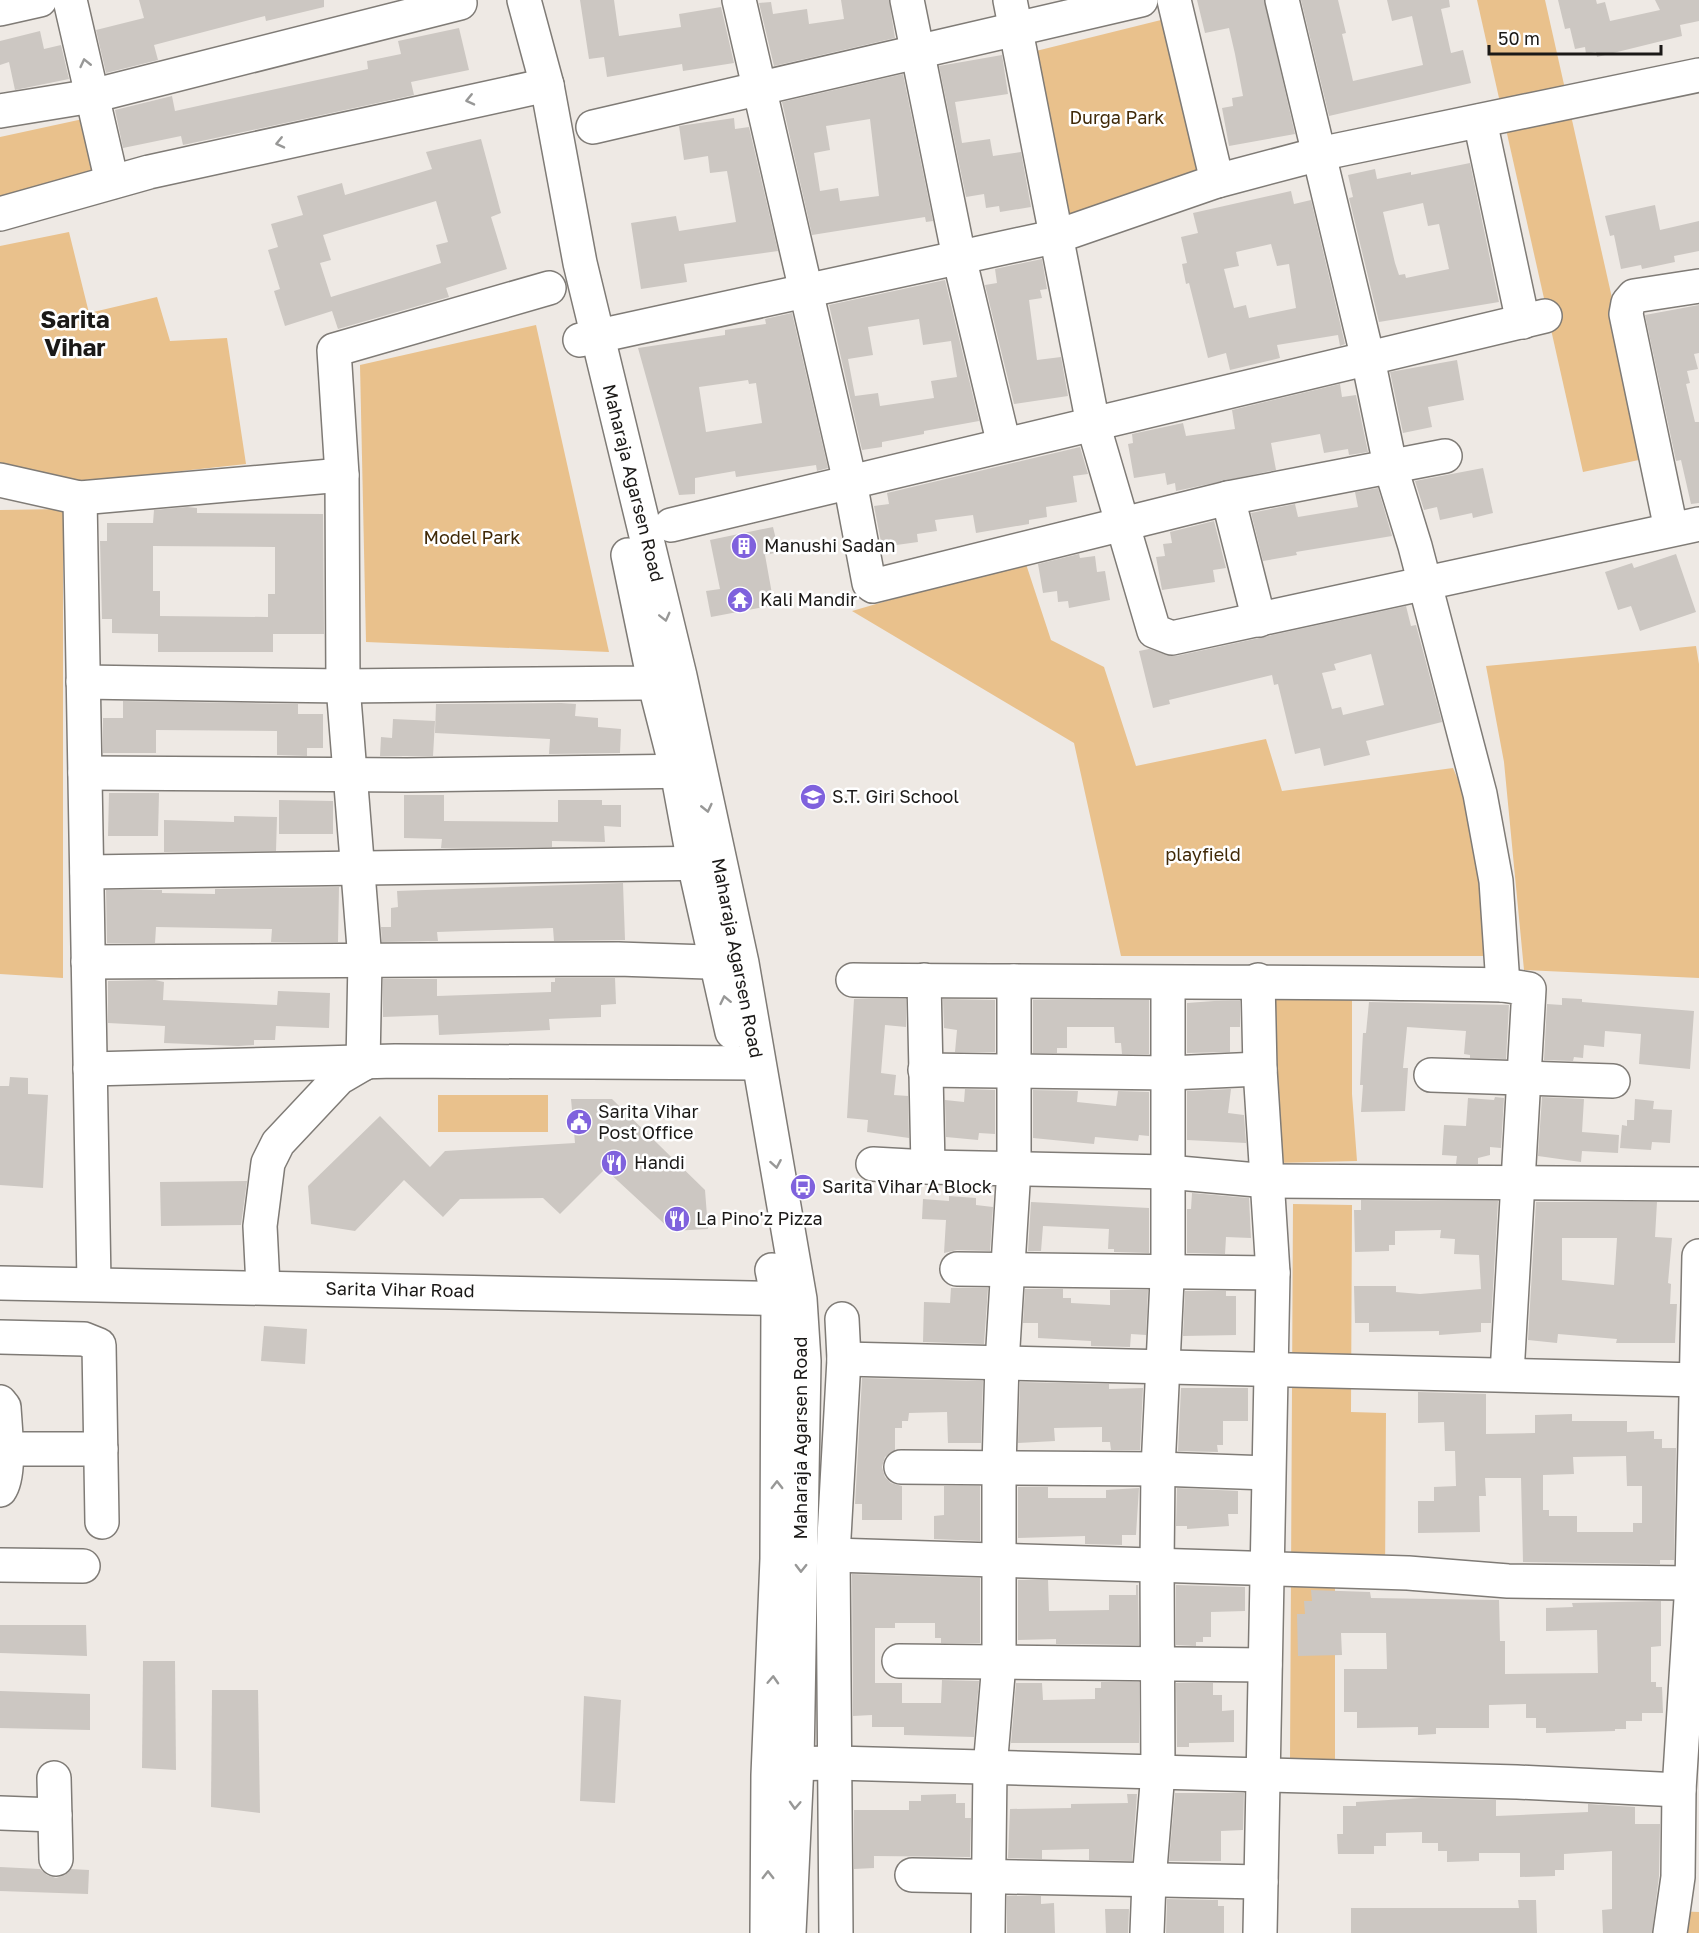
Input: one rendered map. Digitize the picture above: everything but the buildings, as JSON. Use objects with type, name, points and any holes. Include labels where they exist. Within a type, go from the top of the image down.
[{"type":"street","points":[[0,9],[39,0]]},
{"type":"street","points":[[70,0],[112,182]]},
{"type":"street","name":"Maharaja Agarsen Road","points":[[503,0],[537,87]]},
{"type":"street","name":"Maharaja Agarsen Road","points":[[524,0],[537,87],[578,252],[588,338],[688,771],[729,963],[789,1299],[804,1361],[783,1764],[767,1933]]},
{"type":"street","points":[[739,0],[850,482],[869,583],[873,586],[1228,498],[1445,456]]},
{"type":"street","points":[[908,0],[920,51],[959,257],[1004,445]]},
{"type":"street","points":[[593,127],[920,51],[1013,14],[1141,0]]},
{"type":"street","points":[[1174,0],[1217,181]]},
{"type":"street","points":[[1282,0],[1368,358],[1390,465],[1480,794],[1496,881],[1503,986]]},
{"type":"street","points":[[0,111],[92,96],[460,3]]},
{"type":"street","points":[[1013,14],[1093,424],[1154,631],[1172,638],[1685,527],[1626,314],[1628,303],[1634,296],[1699,286]]},
{"type":"street","points":[[588,338],[1058,236],[1217,181],[1319,154],[1699,75]]},
{"type":"street","points":[[0,214],[112,182],[537,87]]},
{"type":"street","points":[[671,525],[1534,319],[1480,121]]},
{"type":"street","points":[[363,1064],[365,960],[343,686],[342,475],[334,350],[549,288]]},
{"type":"street","points":[[0,480],[80,498],[342,475]]},
{"type":"street","points":[[80,498],[94,1283]]},
{"type":"street","points":[[1228,498],[1259,620]]},
{"type":"street","points":[[84,682],[343,686],[667,679]]},
{"type":"street","points":[[85,773],[350,776],[688,771]]},
{"type":"street","points":[[87,872],[707,863]]},
{"type":"street","points":[[88,962],[618,959],[729,963]]},
{"type":"street","points":[[853,980],[1168,982],[1258,980],[1503,986],[1529,989],[1507,1374]]},
{"type":"street","points":[[924,980],[928,1167]]},
{"type":"street","points":[[1258,980],[1260,1069],[1273,1273],[1260,1933]]},
{"type":"street","points":[[988,1933],[990,1768],[999,1663],[1001,1558],[999,1467],[1002,1363],[1014,1168],[1016,1071],[1014,981]]},
{"type":"street","points":[[1147,1933],[1158,1772],[1156,1664],[1158,1469],[1167,1273],[1168,982]]},
{"type":"street","points":[[90,1069],[363,1064],[395,1061],[748,1063]]},
{"type":"street","points":[[263,1287],[260,1226],[268,1163],[278,1143],[339,1078],[363,1064]]},
{"type":"street","points":[[926,1070],[1169,1073],[1260,1069]]},
{"type":"street","points":[[1431,1075],[1613,1081]]},
{"type":"street","points":[[873,1164],[1168,1172],[1268,1181],[1699,1184]]},
{"type":"street","points":[[1672,1918],[1678,1877],[1679,1790],[1692,1583],[1699,1256]]},
{"type":"street","points":[[957,1269],[1273,1273]]},
{"type":"street","name":"Sarita Vihar Road","points":[[0,1283],[94,1283],[789,1299]]},
{"type":"street","points":[[836,1933],[833,1555],[844,1359],[842,1319]]},
{"type":"street","points":[[0,1337],[84,1339],[99,1345],[102,1522]]},
{"type":"street","points":[[844,1359],[1698,1380]]},
{"type":"street","points":[[0,1402],[4,1407],[5,1449],[4,1483],[0,1491]]},
{"type":"street","points":[[5,1449],[101,1449]]},
{"type":"street","points":[[901,1467],[1158,1469],[1268,1473]]},
{"type":"street","points":[[833,1555],[1001,1558],[1408,1573],[1508,1581],[1692,1583]]},
{"type":"street","points":[[0,1565],[83,1566]]},
{"type":"street","points":[[899,1661],[1265,1665]]},
{"type":"street","points":[[783,1764],[836,1763],[1263,1775],[1679,1790]]},
{"type":"street","name":"Maharaja Agarsen Road","points":[[783,1764],[789,1933]]},
{"type":"street","points":[[54,1778],[56,1859]]},
{"type":"street","points":[[0,1813],[55,1815]]},
{"type":"street","points":[[912,1875],[1261,1882]]},
{"type":"green space","points":[[1477,0],[1545,0],[1648,458],[1583,472]]},
{"type":"green space","name":"Durga Park","points":[[1165,19],[1206,182],[1069,216],[1028,53]]},
{"type":"green space","points":[[83,119],[100,195],[0,217],[0,137]]},
{"type":"green space","points":[[69,232],[89,313],[157,297],[170,341],[227,338],[246,464],[80,482],[0,486],[0,246]]},
{"type":"green space","name":"Model Park","points":[[536,325],[609,652],[366,642],[360,365]]},
{"type":"green space","points":[[63,509],[63,978],[0,974],[0,510]]},
{"type":"green space","name":"playfield","points":[[1025,561],[1051,640],[1104,667],[1136,766],[1266,739],[1282,791],[1453,768],[1477,824],[1488,956],[1121,956],[1074,743],[852,611]]},
{"type":"green space","points":[[1696,646],[1699,664],[1699,978],[1524,970],[1504,762],[1486,666]]},
{"type":"green space","points":[[1270,991],[1352,993],[1352,1094],[1357,1161],[1276,1163]]},
{"type":"green space","points":[[438,1095],[548,1095],[548,1132],[438,1132]]},
{"type":"green space","points":[[1293,1204],[1352,1205],[1351,1412],[1386,1413],[1385,1582],[1335,1582],[1335,1761],[1290,1761]]},
{"type":"green space","points":[[1674,1911],[1699,1912],[1699,1933],[1673,1933]]},
{"type":"place","name":"Manushi Sadan","points":[[744,546]]},
{"type":"place","name":"Kali Mandir","points":[[740,600]]},
{"type":"place","name":"S.T. Giri School","points":[[813,797]]},
{"type":"place","name":"Sarita Vihar Post Office","points":[[579,1122]]},
{"type":"place","name":"Handi","points":[[614,1163]]},
{"type":"place","name":"Sarita Vihar A Block","points":[[803,1187]]},
{"type":"place","name":"La Pino'z Pizza","points":[[677,1219]]},
{"type":"district","name":"Sarita Vihar","points":[[75,334]]}]
